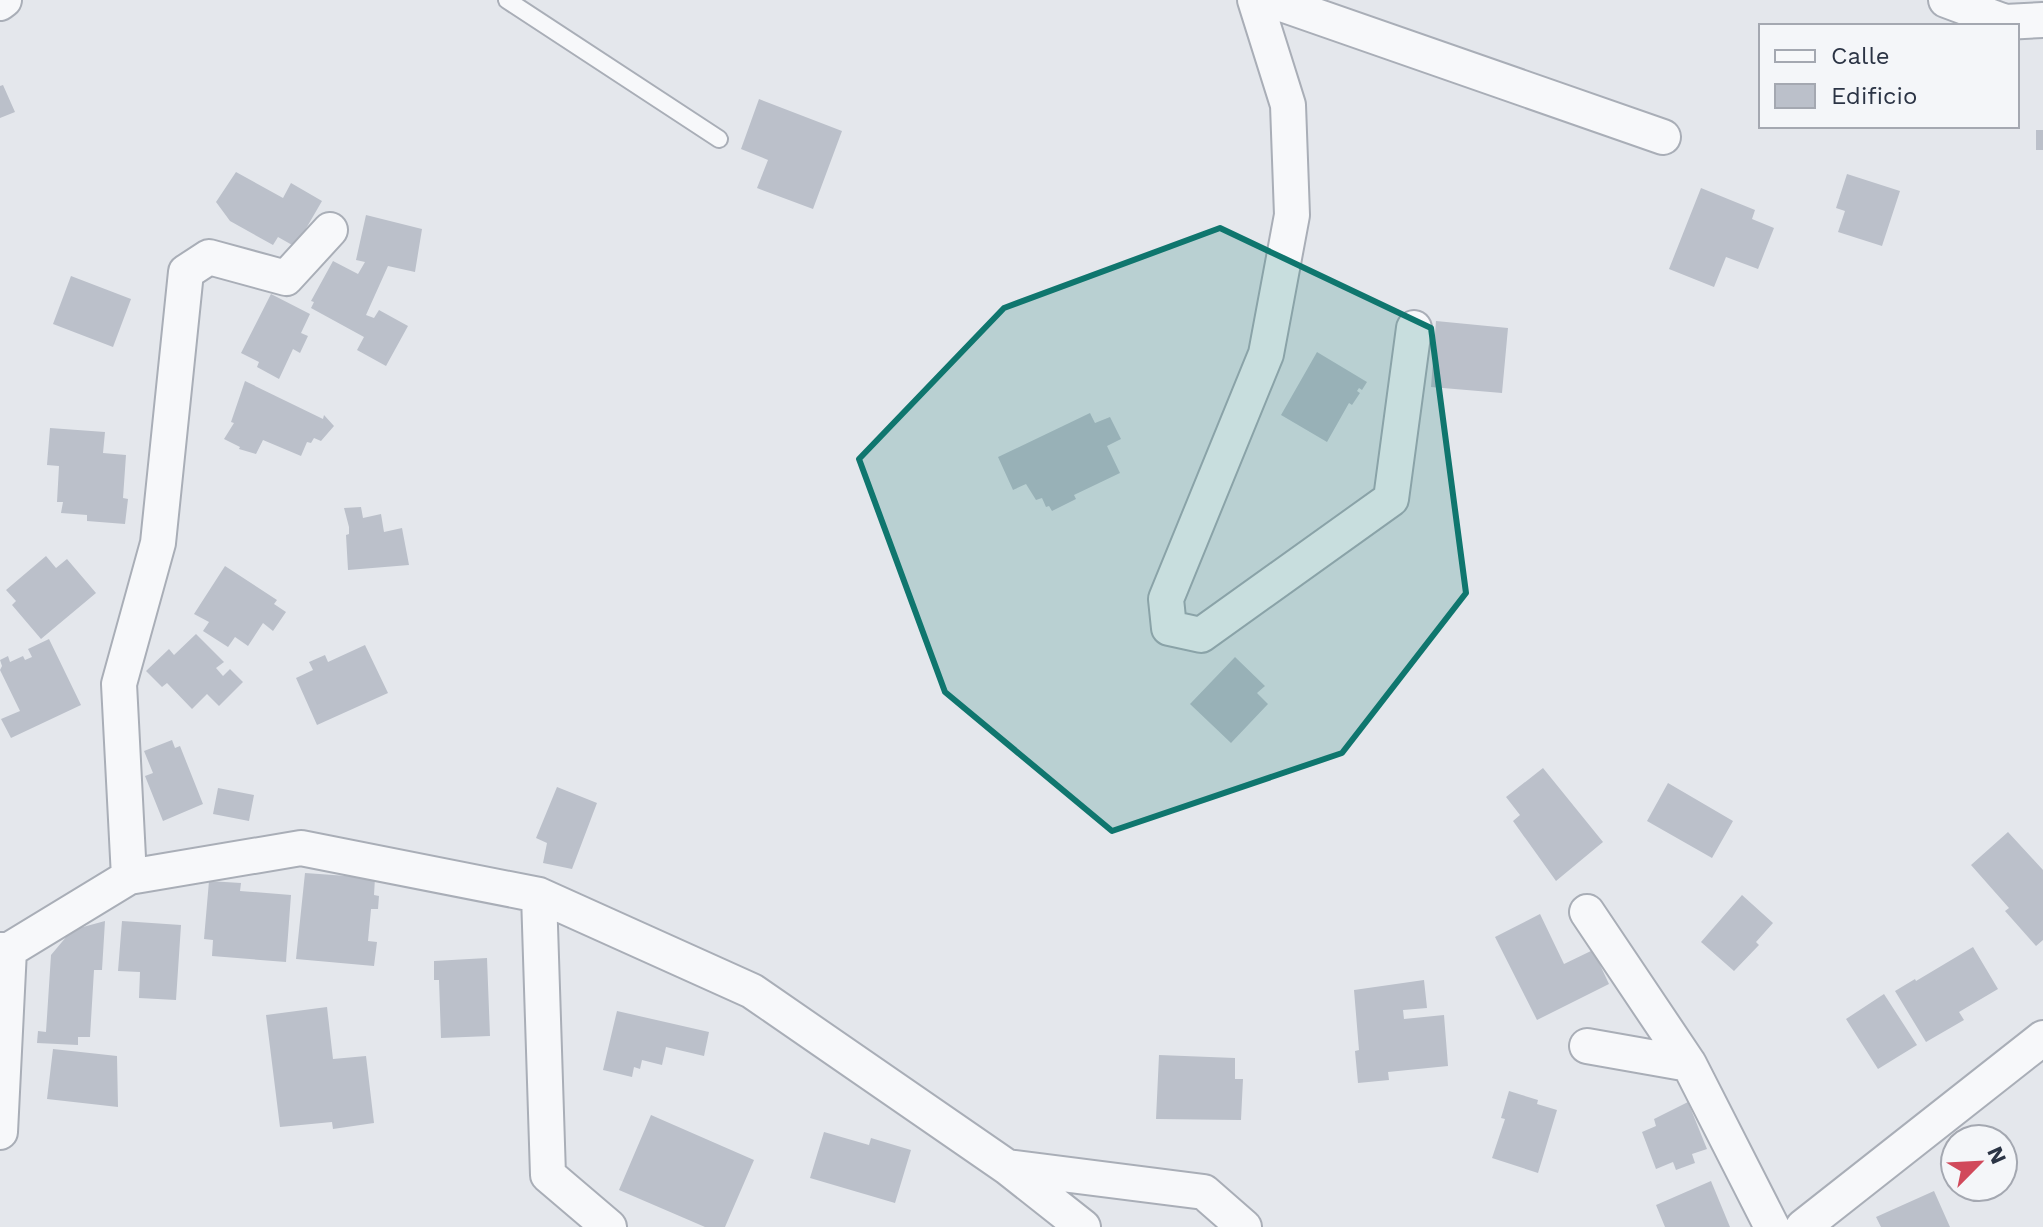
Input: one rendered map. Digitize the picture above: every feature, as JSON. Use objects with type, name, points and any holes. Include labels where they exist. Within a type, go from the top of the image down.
[{"type":"street","points":[[1255,0],[1288,105],[1292,215],[1266,354],[1166,599],[1169,628],[1201,635],[1391,499],[1414,328]]},
{"type":"street","points":[[1270,0],[1663,137]]},
{"type":"street","points":[[1946,0],[2005,22],[2043,20]]},
{"type":"street","points":[[129,877],[119,684],[158,543],[186,272],[209,257],[286,278],[330,230]]},
{"type":"street","points":[[0,1132],[4,950],[129,877],[301,848],[539,895],[752,991],[1007,1167],[1083,1227]]},
{"type":"street","points":[[539,895],[548,1175],[609,1227]]},
{"type":"street","points":[[1587,912],[1689,1064],[1772,1227]]},
{"type":"street","points":[[1803,1227],[2043,1038]]},
{"type":"street","points":[[1587,1046],[1689,1064]]},
{"type":"street","points":[[1007,1167],[1204,1192],[1244,1227]]},
{"type":"lane","points":[[507,0],[719,139]]},
{"type":"highlighted area","points":[[1220,228],[1431,328],[1466,593],[1342,753],[1112,831],[945,692],[859,459],[1004,308]]},
{"type":"building","points":[[3,85],[15,112],[0,118],[0,86]]},
{"type":"building","points":[[759,99],[842,131],[813,209],[757,188],[768,160],[741,149]]},
{"type":"building","points":[[2036,130],[2043,130],[2043,150],[2036,150]]},
{"type":"building","points":[[236,172],[283,198],[291,183],[322,201],[304,232],[309,235],[301,250],[278,237],[273,245],[230,221],[216,202]]},
{"type":"building","points":[[1847,174],[1900,191],[1882,246],[1838,232],[1845,211],[1836,208]]},
{"type":"building","points":[[1701,188],[1755,210],[1752,219],[1774,228],[1758,269],[1726,257],[1714,287],[1669,269]]},
{"type":"building","points":[[366,215],[422,229],[415,272],[388,266],[366,315],[374,318],[379,310],[408,326],[386,366],[357,350],[364,337],[311,308],[314,302],[311,301],[333,261],[358,274],[365,262],[356,260]]},
{"type":"building","points":[[71,276],[131,299],[113,347],[53,324]]},
{"type":"building","points":[[271,294],[310,314],[301,333],[308,336],[300,353],[293,349],[279,379],[257,367],[259,362],[241,353]]},
{"type":"building","points":[[1436,321],[1508,328],[1502,393],[1431,387]]},
{"type":"building","points":[[1317,352],[1367,382],[1362,390],[1359,388],[1357,391],[1360,393],[1352,405],[1349,403],[1327,442],[1281,415]]},
{"type":"building","points":[[245,381],[323,419],[324,415],[334,426],[321,441],[314,438],[311,443],[307,442],[301,456],[263,440],[256,454],[239,449],[224,439],[234,423],[231,422]]},
{"type":"building","points":[[1090,413],[1095,423],[1110,417],[1121,439],[1107,446],[1120,473],[1074,495],[1076,499],[1052,511],[1042,498],[1036,500],[1026,484],[1013,490],[998,457]]},
{"type":"building","points":[[50,428],[105,432],[103,453],[126,455],[123,498],[128,499],[125,524],[87,521],[87,515],[61,513],[63,502],[57,502],[59,466],[47,465]]},
{"type":"building","points":[[361,507],[363,518],[381,514],[384,532],[402,528],[409,565],[348,570],[346,535],[349,534],[349,527],[344,508]]},
{"type":"building","points":[[46,556],[56,568],[67,559],[96,593],[41,639],[12,605],[16,601],[6,590]]},
{"type":"building","points":[[225,566],[277,600],[274,604],[286,612],[273,631],[263,623],[248,646],[235,637],[228,647],[203,631],[209,622],[194,614]]},
{"type":"building","points":[[196,634],[224,662],[216,668],[223,676],[230,669],[243,682],[219,706],[207,694],[192,709],[167,683],[162,687],[146,671],[169,649],[174,655]]},
{"type":"building","points":[[49,639],[81,705],[11,738],[1,719],[20,711],[0,670],[0,660],[8,656],[10,662],[23,656],[25,660],[32,657],[28,649]]},
{"type":"building","points":[[365,645],[388,693],[317,725],[296,678],[313,670],[309,662],[325,655],[328,662]]},
{"type":"building","points":[[1235,657],[1265,686],[1257,693],[1268,704],[1231,743],[1190,704]]},
{"type":"building","points":[[172,740],[175,748],[180,746],[203,804],[163,821],[145,776],[153,773],[144,751]]},
{"type":"building","points":[[1543,768],[1603,842],[1556,881],[1513,821],[1520,815],[1506,797]]},
{"type":"building","points":[[1668,783],[1733,821],[1712,858],[1647,821]]},
{"type":"building","points":[[557,787],[597,803],[572,869],[543,863],[547,843],[536,838]]},
{"type":"building","points":[[218,788],[254,795],[249,821],[213,814]]},
{"type":"building","points":[[2008,832],[2043,870],[2043,940],[2036,946],[2005,911],[2009,908],[1971,865]]},
{"type":"building","points":[[305,873],[375,878],[374,895],[379,896],[378,909],[371,909],[368,941],[377,942],[374,966],[296,959]]},
{"type":"building","points":[[209,881],[241,883],[240,891],[291,895],[286,962],[212,956],[213,940],[204,939]]},
{"type":"building","points":[[1742,895],[1773,923],[1756,942],[1759,945],[1734,971],[1701,942]]},
{"type":"building","points":[[1540,914],[1564,964],[1593,950],[1609,984],[1537,1020],[1495,937]]},
{"type":"building","points":[[105,921],[102,970],[94,970],[90,1037],[78,1037],[78,1045],[37,1043],[38,1031],[46,1032],[51,955],[72,930]]},
{"type":"building","points":[[122,921],[181,925],[176,1000],[139,998],[140,972],[118,971]]},
{"type":"building","points":[[1973,947],[1998,989],[1959,1012],[1964,1020],[1926,1042],[1895,991]]},
{"type":"building","points":[[487,958],[490,1036],[441,1038],[439,980],[434,980],[434,961]]},
{"type":"building","points":[[1424,980],[1427,1008],[1403,1010],[1404,1019],[1444,1015],[1448,1066],[1388,1072],[1389,1080],[1358,1083],[1355,1051],[1359,1050],[1354,990]]},
{"type":"building","points":[[1884,994],[1917,1045],[1878,1069],[1846,1019]]},
{"type":"building","points":[[327,1007],[333,1059],[366,1056],[374,1123],[333,1129],[332,1122],[280,1127],[266,1015]]},
{"type":"building","points":[[617,1011],[709,1032],[704,1056],[666,1047],[662,1065],[642,1060],[640,1069],[634,1067],[632,1077],[603,1070]]},
{"type":"building","points":[[53,1049],[117,1056],[118,1107],[47,1099]]},
{"type":"building","points":[[1159,1055],[1235,1058],[1235,1079],[1243,1079],[1241,1120],[1156,1119]]},
{"type":"building","points":[[1509,1091],[1557,1110],[1538,1173],[1492,1158],[1505,1119],[1501,1118]]},
{"type":"building","points":[[1688,1102],[1707,1149],[1692,1154],[1695,1163],[1676,1170],[1673,1162],[1656,1169],[1642,1132],[1656,1126],[1654,1119]]},
{"type":"building","points":[[651,1115],[754,1160],[725,1227],[705,1227],[619,1190]]},
{"type":"building","points":[[824,1132],[869,1145],[871,1138],[911,1150],[895,1203],[810,1178]]},
{"type":"building","points":[[1711,1181],[1730,1227],[1665,1227],[1656,1205]]},
{"type":"building","points":[[1934,1191],[1950,1227],[1881,1227],[1876,1217]]}]
